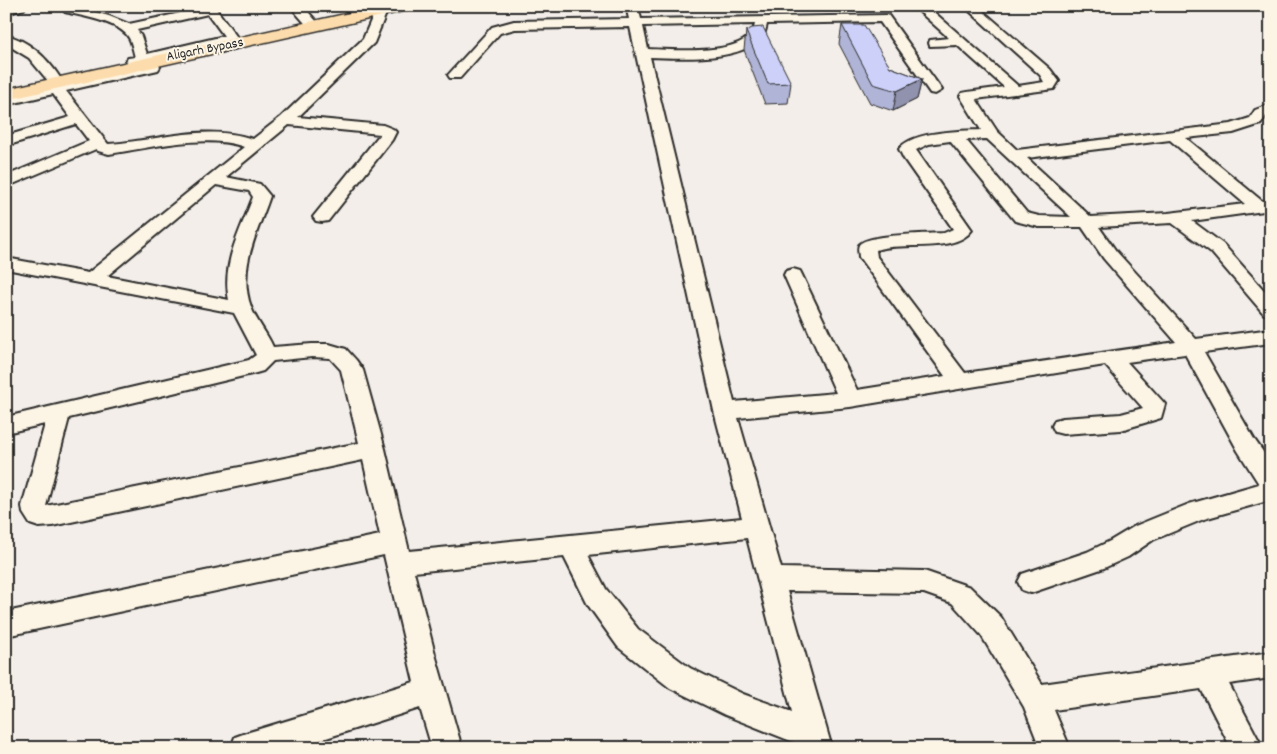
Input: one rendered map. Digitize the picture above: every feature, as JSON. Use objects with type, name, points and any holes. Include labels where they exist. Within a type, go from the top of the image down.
[{"type":"main road","name":"Aligarh Bypass","points":[[6,95],[234,41],[314,26],[371,11],[404,6]]},
{"type":"street","points":[[6,10],[20,6]]},
{"type":"street","points":[[296,6],[314,26]]},
{"type":"street","points":[[874,6],[935,90]]},
{"type":"street","points":[[919,6],[1015,90]]},
{"type":"street","points":[[970,6],[1045,72],[1052,81],[1049,86],[967,96],[991,134],[1087,222],[1110,255],[1191,346],[1246,445],[1271,482]]},
{"type":"street","points":[[69,7],[129,28],[210,8],[234,41]]},
{"type":"street","points":[[92,279],[286,120],[369,40],[371,11]]},
{"type":"street","points":[[455,75],[496,30],[502,26],[633,15],[762,21],[884,18]]},
{"type":"street","points":[[633,15],[725,411],[815,741]]},
{"type":"street","points":[[643,53],[734,50],[757,37],[762,28],[762,21]]},
{"type":"street","points":[[129,28],[134,36],[142,59]]},
{"type":"street","points":[[6,39],[32,53],[46,66],[55,84],[103,148],[121,149],[204,136],[221,136],[254,145]]},
{"type":"street","points":[[6,101],[55,84],[142,59],[234,41]]},
{"type":"street","points":[[6,88],[55,84],[186,59],[234,41]]},
{"type":"street","points":[[934,43],[960,41]]},
{"type":"street","points":[[1014,155],[1249,125],[1256,121],[1260,113],[1271,108]]},
{"type":"street","points":[[6,141],[80,118]]},
{"type":"street","points":[[286,120],[388,132],[387,137],[322,217]]},
{"type":"street","points":[[960,381],[868,257],[867,247],[898,240],[940,239],[958,236],[963,230],[946,203],[912,159],[907,149],[914,144],[927,140],[991,134]]},
{"type":"street","points":[[1172,134],[1265,206]]},
{"type":"street","points":[[954,137],[1021,217],[1031,222],[1087,222],[1224,212],[1265,206]]},
{"type":"street","points":[[6,182],[99,142]]},
{"type":"street","points":[[6,425],[256,366],[262,361],[266,355],[264,347],[241,308],[235,286],[238,257],[262,196],[254,187],[214,180]]},
{"type":"street","points":[[1174,216],[1217,248],[1271,310]]},
{"type":"street","points":[[6,264],[241,308]]},
{"type":"street","points":[[793,275],[850,399]]},
{"type":"street","points":[[725,411],[850,399],[1110,357],[1271,336]]},
{"type":"street","points":[[266,355],[318,351],[336,353],[346,360],[352,370],[373,449],[412,624],[429,691],[447,748]]},
{"type":"street","points":[[1063,426],[1144,417],[1153,412],[1154,404],[1110,357]]},
{"type":"street","points":[[59,414],[34,506],[34,513],[39,517],[52,516],[373,449]]},
{"type":"street","points":[[1030,582],[1095,560],[1119,549],[1144,533],[1198,511],[1271,490]]},
{"type":"street","points":[[6,624],[396,553],[571,546],[758,527]]},
{"type":"street","points":[[571,546],[597,596],[628,638],[680,678],[815,741]]},
{"type":"street","points":[[770,579],[924,582],[961,595],[991,626],[1035,699],[1055,748]]},
{"type":"street","points":[[1035,699],[1271,665]]},
{"type":"street","points":[[1208,674],[1248,748]]},
{"type":"street","points":[[246,748],[429,691]]},
{"type":"building","points":[[842,25],[864,25],[890,67],[922,79],[897,91],[873,84]]},
{"type":"building","points":[[763,27],[791,83],[768,84],[746,31],[752,28]]}]
